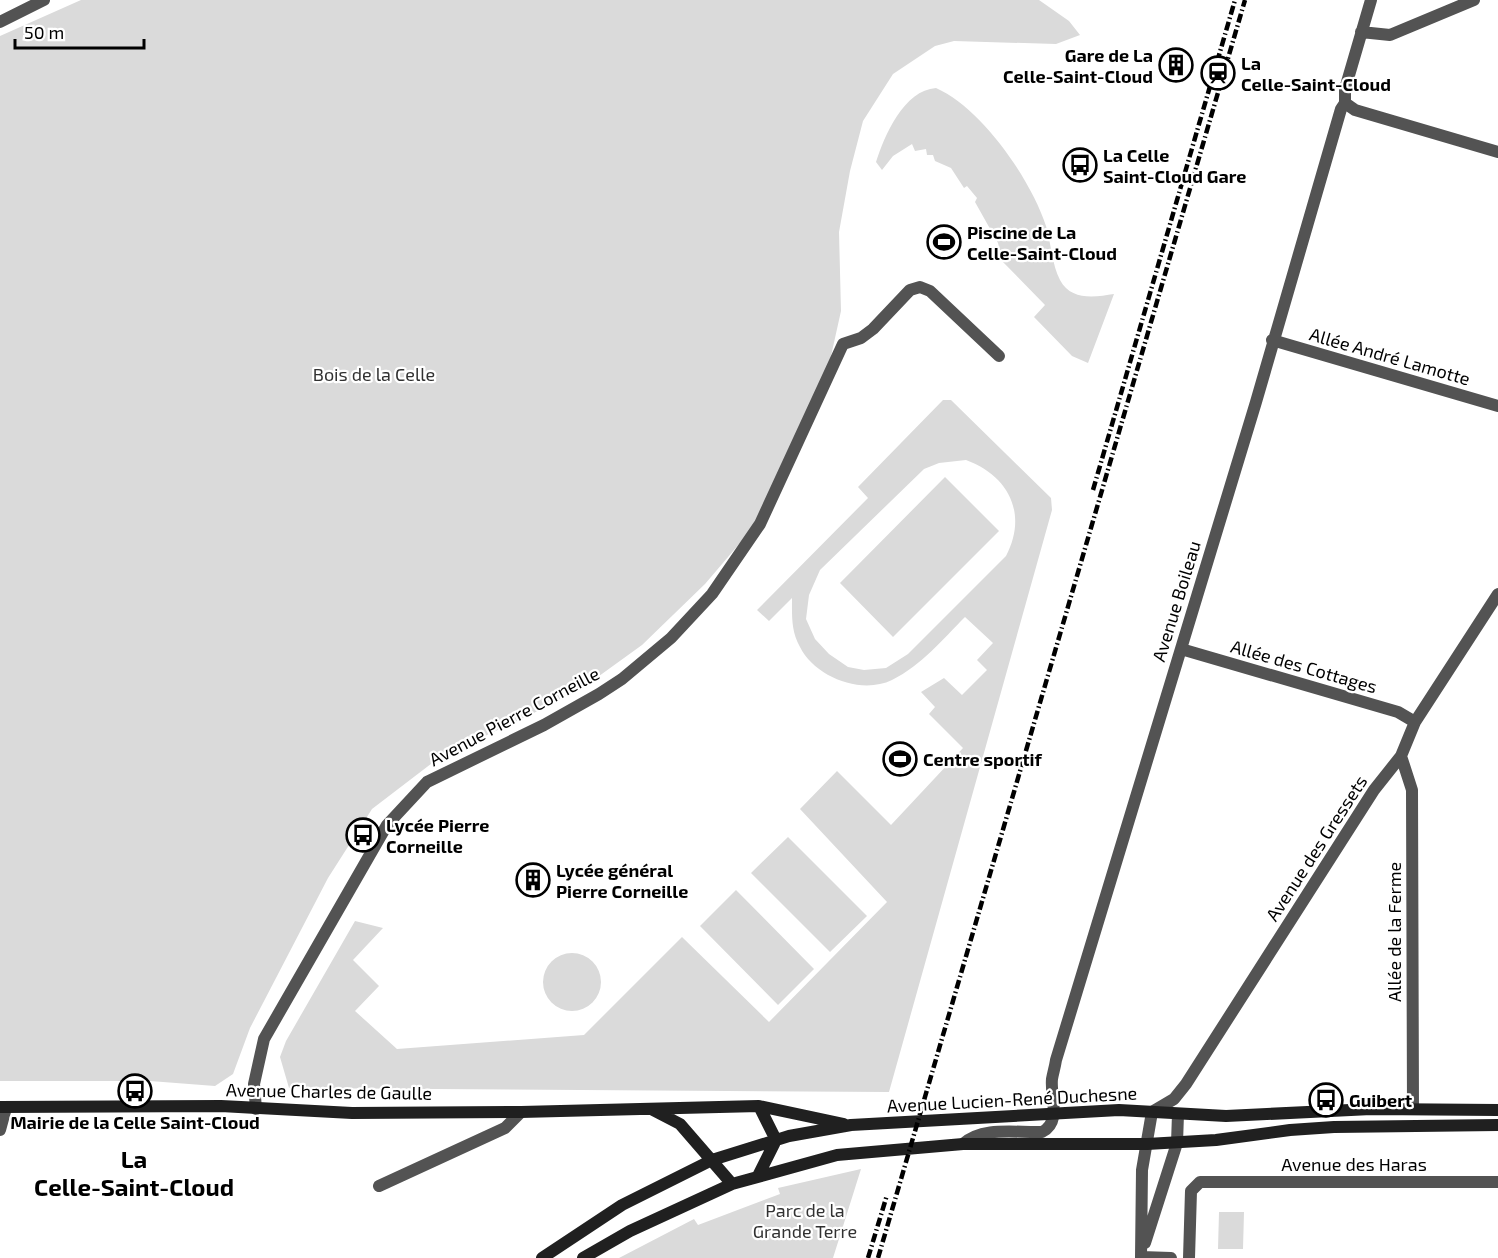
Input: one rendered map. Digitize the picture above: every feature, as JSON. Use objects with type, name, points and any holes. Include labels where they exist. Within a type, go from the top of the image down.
[{"type":"main road","name":"Avenue Charles de Gaulle","points":[[3,1108],[256,1109],[352,1113],[652,1110],[759,1106],[851,1125]]},
{"type":"main road","points":[[759,1106],[776,1140]]},
{"type":"main road","name":"Avenue Lucien-René Duchesne","points":[[851,1125],[1054,1112],[1152,1112],[1226,1116],[1413,1109],[1498,1110]]},
{"type":"main road","name":"Avenue Charles de Gaulle","points":[[652,1110],[680,1124],[732,1184]]},
{"type":"main road","points":[[542,1258],[622,1205],[712,1160],[776,1140],[851,1125]]},
{"type":"main road","points":[[583,1258],[630,1231],[732,1184],[837,1155],[963,1144],[1177,1143],[1312,1129],[1498,1125]]},
{"type":"main road","points":[[758,1176],[776,1140]]},
{"type":"street","points":[[0,22],[44,0]]},
{"type":"street","name":"Avenue Boileau","points":[[1054,1112],[1052,1079],[1056,1060],[1181,649],[1337,119],[1345,103],[1345,89],[1371,0]]},
{"type":"street","points":[[1361,32],[1390,35],[1474,0]]},
{"type":"street","points":[[1345,103],[1355,110],[1498,152]]},
{"type":"street","name":"Avenue Pierre Corneille","points":[[256,1109],[254,1084],[264,1039],[387,825],[427,782],[544,725],[599,694],[622,679],[671,638],[712,594],[760,524],[843,344],[861,338],[910,291],[920,287],[930,291],[999,356]]},
{"type":"street","name":"Allée André Lamotte","points":[[1272,340],[1498,406]]},
{"type":"street","name":"Avenue des Gressets","points":[[1152,1112],[1174,1099],[1186,1084],[1374,790],[1401,756],[1415,722],[1498,594]]},
{"type":"street","name":"Allée des Cottages","points":[[1181,649],[1398,712],[1415,722]]},
{"type":"street","name":"Allée de la Ferme","points":[[1401,756],[1412,790],[1413,1109]]},
{"type":"street","name":"Avenue Charles de Gaulle","points":[[0,1130],[3,1108]]},
{"type":"street","points":[[379,1186],[505,1128],[521,1112]]},
{"type":"street","points":[[963,1144],[972,1136],[982,1133],[1042,1132],[1052,1123],[1054,1112]]},
{"type":"street","points":[[1141,1257],[1142,1170],[1152,1112]]},
{"type":"street","points":[[1141,1257],[1177,1143],[1178,1114]]},
{"type":"street","name":"Avenue des Haras","points":[[1189,1258],[1191,1191],[1200,1182],[1498,1182]]},
{"type":"street","points":[[1141,1257],[1171,1258]]},
{"type":"green space","name":"Bois de la Celle","points":[[81,0],[1039,0],[1069,21],[1080,35],[1056,44],[954,41],[935,46],[893,74],[863,121],[850,171],[839,232],[841,311],[829,365],[757,523],[705,584],[642,645],[588,684],[530,715],[440,757],[372,809],[328,878],[250,1028],[233,1074],[215,1086],[150,1081],[0,1081],[0,36]]},
{"type":"green space","points":[[936,88],[953,98],[987,128],[1017,167],[1039,208],[1046,226],[1055,268],[1065,287],[1084,296],[1114,294],[1088,363],[1072,356],[1034,317],[1045,305],[1003,262],[998,243],[975,202],[977,198],[967,186],[964,188],[951,168],[935,161],[933,155],[927,155],[926,149],[915,151],[912,144],[893,156],[882,170],[876,162],[890,128],[905,105],[914,97]]},
{"type":"green space","points":[[943,400],[951,400],[1051,498],[1052,510],[889,1092],[289,1088],[280,1057],[286,1041],[355,921],[383,928],[353,960],[379,986],[355,1011],[397,1049],[584,1035],[682,937],[769,1022],[887,902],[800,809],[837,771],[891,825],[963,748],[929,714],[935,707],[921,692],[944,678],[962,695],[987,670],[977,660],[993,643],[965,617],[931,652],[903,674],[880,684],[853,684],[828,675],[807,658],[795,635],[792,598],[769,621],[757,610],[868,498],[858,487]],"holes":[[[966,460],[981,467],[1003,486],[1014,511],[1015,526],[1006,556],[908,654],[886,668],[864,670],[848,667],[829,654],[815,639],[806,619],[809,595],[820,570],[924,469],[939,463]]]},
{"type":"green space","points":[[945,477],[999,531],[893,637],[840,583]]},
{"type":"green space","points":[[788,837],[867,916],[830,952],[751,873]]},
{"type":"green space","points":[[736,890],[814,969],[778,1005],[700,926]]},
{"type":"green space","points":[[566,953],[578,953],[593,961],[601,976],[601,988],[593,1003],[578,1011],[566,1011],[551,1003],[543,988],[543,976],[551,961]]},
{"type":"green space","name":"Parc de la Grande Terre","points":[[861,1169],[833,1258],[619,1258],[694,1219],[698,1225],[780,1194],[778,1188]]},
{"type":"green space","points":[[1219,1212],[1244,1212],[1243,1249],[1218,1249]]},
{"type":"railway","points":[[1093,490],[1235,0]]},
{"type":"railway","points":[[878,1258],[1245,0]]},
{"type":"railway","points":[[868,1258],[887,1195]]},
{"type":"place","name":"Gare de La Celle-Saint-Cloud","points":[[1176,65]]},
{"type":"place","name":"La Celle-Saint-Cloud","points":[[1218,73]]},
{"type":"place","name":"La Celle Saint-Cloud Gare","points":[[1080,165]]},
{"type":"place","name":"Piscine de La Celle-Saint-Cloud","points":[[944,242]]},
{"type":"place","name":"Centre sportif","points":[[900,759]]},
{"type":"place","name":"Lycée Pierre Corneille","points":[[363,835]]},
{"type":"place","name":"Lycée général Pierre Corneille","points":[[533,880]]},
{"type":"place","name":"Mairie de la Celle Saint-Cloud","points":[[135,1091]]},
{"type":"place","name":"Guibert","points":[[1326,1100]]},
{"type":"district","name":"La Celle-Saint-Cloud","points":[[134,1172]]}]
